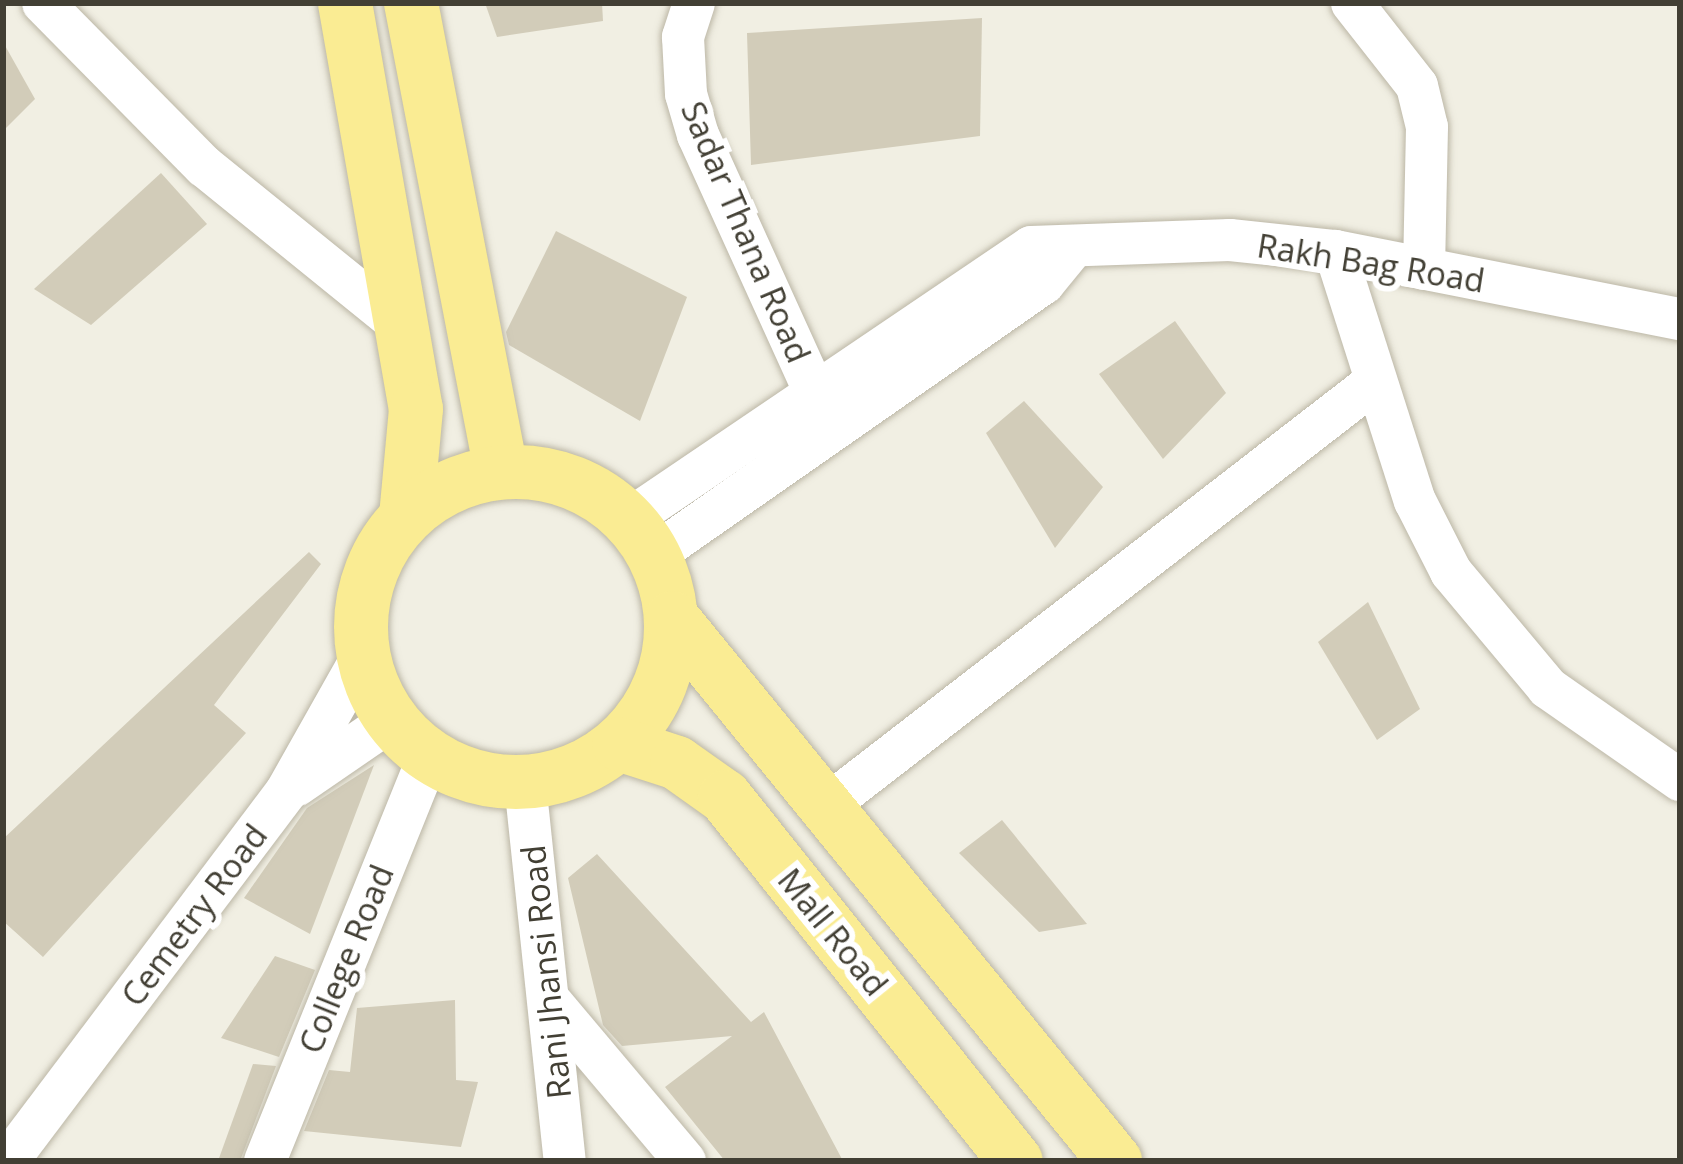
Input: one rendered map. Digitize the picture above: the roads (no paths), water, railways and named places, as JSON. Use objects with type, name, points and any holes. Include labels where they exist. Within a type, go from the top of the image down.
[{"type":"main road","points":[[346,3],[416,409],[406,516]]},
{"type":"main road","points":[[411,3],[501,472]]},
{"type":"main road","points":[[672,617],[668,664],[650,708],[619,744],[576,772],[526,783],[474,778],[408,739],[362,656],[361,606],[376,558],[406,516],[449,486],[501,472],[554,475],[602,496],[641,538],[672,617],[1115,1161]]},
{"type":"main road","name":"Mall Road","points":[[619,744],[677,763],[725,797],[1016,1161]]},
{"type":"street","points":[[43,3],[204,166],[403,327]]},
{"type":"street","name":"Sadar Thana Road","points":[[694,3],[683,37],[686,94],[698,136],[813,388]]},
{"type":"street","points":[[1352,3],[1417,86],[1426,127],[1424,268]]},
{"type":"street","name":"Rakh Bag Road","points":[[641,538],[813,388],[1018,253],[1044,244],[1071,250],[1171,240],[1335,251],[1680,319]]},
{"type":"street","points":[[641,538],[1044,283],[1071,250]]},
{"type":"street","points":[[1335,251],[1414,501],[1451,572],[1548,688],[1680,780]]},
{"type":"street","points":[[825,807],[1376,381]]},
{"type":"street","name":"Cemetry Road","points":[[7,1157],[286,792],[362,656]]},
{"type":"street","points":[[286,792],[408,739]]},
{"type":"street","name":"College Road","points":[[265,1161],[408,739]]},
{"type":"street","name":"Rani Jhansi Road","points":[[526,783],[565,1161]]},
{"type":"street","points":[[551,1002],[686,1161]]}]
